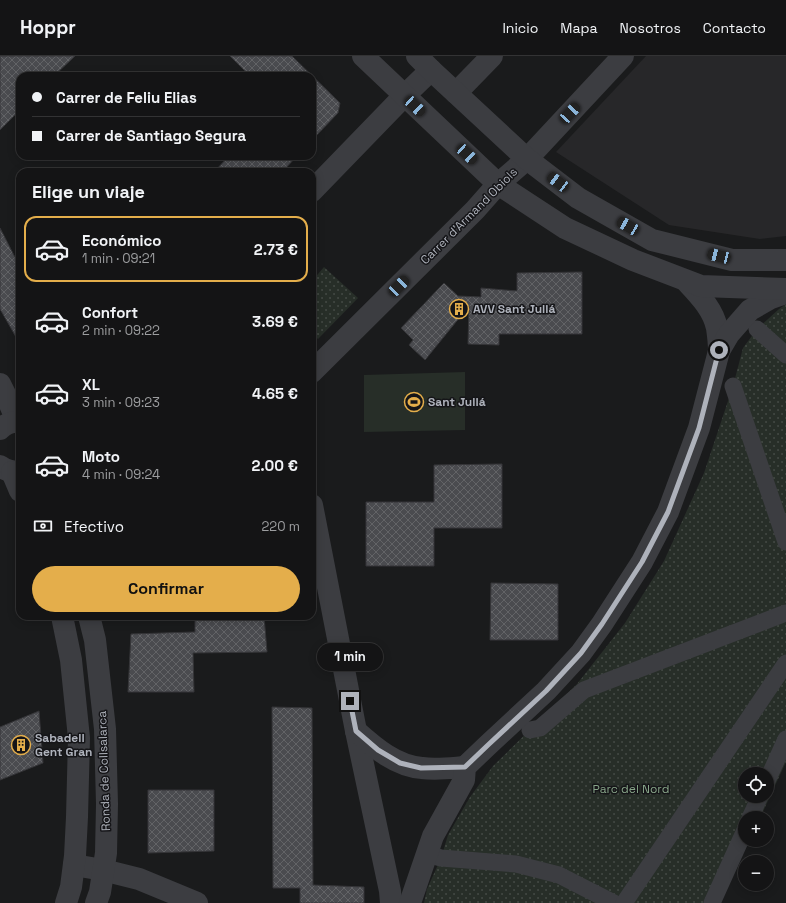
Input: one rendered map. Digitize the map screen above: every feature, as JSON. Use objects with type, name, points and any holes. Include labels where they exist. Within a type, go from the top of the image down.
[{"type":"street","points":[[363,56],[498,184],[565,228],[633,260],[701,286],[786,289]]},
{"type":"street","points":[[456,93],[492,56]]},
{"type":"street","name":"Carrer d'Armand Obiols","points":[[316,368],[475,210],[498,184],[527,159],[623,56]]},
{"type":"street","points":[[316,187],[404,96],[424,63],[527,159],[578,198],[652,240],[732,260],[786,260]]},
{"type":"street","points":[[686,281],[705,300],[712,314],[717,327],[719,350]]},
{"type":"street","points":[[410,903],[432,836],[464,780],[465,767],[546,691],[581,653],[602,624],[642,562],[668,512],[699,428],[719,350],[728,334],[750,310],[771,298],[786,293]]},
{"type":"street","points":[[757,329],[786,355]]},
{"type":"street","points":[[0,384],[8,400],[12,424]]},
{"type":"street","points":[[733,386],[786,542]]},
{"type":"street","points":[[316,526],[356,731],[390,891],[391,903]]},
{"type":"street","points":[[530,730],[540,728],[584,690],[786,613]]},
{"type":"street","name":"Ronda de Collsalarca","points":[[63,620],[71,660],[79,738],[75,856],[71,887],[66,903]]},
{"type":"street","name":"Ronda de Collsalarca","points":[[90,620],[95,640],[105,729],[107,804],[106,853],[100,892],[96,903]]},
{"type":"street","points":[[624,903],[786,663]]},
{"type":"street","points":[[356,731],[378,750],[400,763],[421,768],[465,767]]},
{"type":"street","points":[[773,767],[786,739]]},
{"type":"street","points":[[712,903],[738,845]]},
{"type":"street","points":[[427,854],[441,858],[516,864],[559,875],[614,903]]},
{"type":"street","points":[[74,865],[103,870],[139,879],[197,903]]},
{"type":"shaded area","points":[[646,56],[786,56],[786,236],[760,239],[669,225],[556,152]]},
{"type":"green space","points":[[324,267],[358,298],[318,339],[316,337],[316,276]]},
{"type":"green space","name":"Parc del Nord","points":[[786,304],[786,762],[774,788],[774,767],[738,767],[738,803],[767,803],[763,811],[738,811],[738,843],[721,903],[424,903],[427,889],[441,858],[448,835],[470,797],[493,766],[577,684],[625,623],[664,561],[704,473],[733,386],[743,348],[757,329]]},
{"type":"green space","name":"Sant Juliá","points":[[465,372],[465,430],[364,432],[364,375]]},
{"type":"building","points":[[0,56],[75,56],[58,72],[16,72],[16,114],[0,130]]},
{"type":"building","points":[[230,56],[292,56],[308,72],[246,72]]},
{"type":"building","points":[[316,80],[340,103],[338,113],[316,136]]},
{"type":"building","points":[[225,160],[293,160],[286,168],[218,168]]},
{"type":"building","points":[[0,228],[16,259],[16,337],[0,309]]},
{"type":"building","points":[[582,272],[582,334],[499,334],[499,345],[468,344],[469,306],[425,360],[409,345],[413,340],[401,328],[444,283],[458,296],[481,297],[481,288],[517,291],[517,273]]},
{"type":"building","points":[[502,464],[502,528],[434,528],[434,566],[366,566],[366,502],[434,502],[434,465]]},
{"type":"building","points":[[491,583],[558,584],[558,640],[490,640]]},
{"type":"building","points":[[195,620],[264,620],[267,652],[193,653],[194,692],[128,692],[131,634],[195,632]]},
{"type":"building","points":[[272,707],[312,708],[313,885],[364,887],[364,903],[300,903],[300,888],[273,888]]},
{"type":"building","name":"Sabadell Gent Gran","points":[[39,711],[43,763],[0,780],[0,727]]},
{"type":"building","points":[[148,790],[214,790],[214,851],[148,853]]},
{"type":"place","name":"AVV Sant Juliá","points":[[459,309]]},
{"type":"place","name":"Sant Juliá","points":[[414,402]]},
{"type":"place","name":"Sabadell Gent Gran","points":[[21,745]]},
{"type":"route","points":[[350,701],[356,731],[378,750],[400,763],[421,768],[449,768],[465,767],[546,691],[581,653],[602,624],[642,562],[668,512],[699,428],[719,350]]}]
